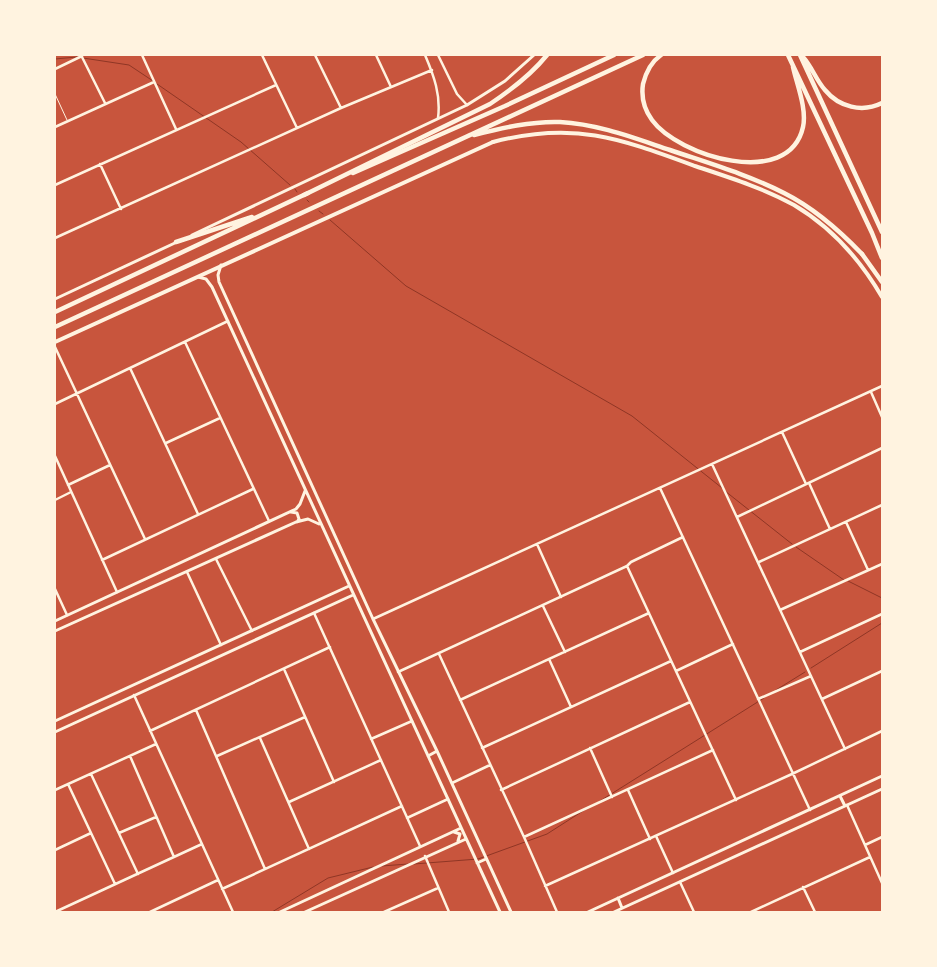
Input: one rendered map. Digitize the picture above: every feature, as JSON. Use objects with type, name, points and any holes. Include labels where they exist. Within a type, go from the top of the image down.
[{"type":"highway","points":[[55,312],[272,211],[490,104],[510,91],[536,68],[547,55]]},
{"type":"highway","points":[[304,195],[496,110],[614,55]]},
{"type":"highway","points":[[55,328],[643,55]]},
{"type":"highway","points":[[661,55],[648,69],[642,94],[644,106],[653,121],[671,136],[694,149],[731,161],[753,163],[772,160],[788,152],[798,139],[803,127],[804,113],[793,67]]},
{"type":"highway","points":[[788,55],[882,258]]},
{"type":"highway","points":[[801,55],[812,68],[824,90],[838,102],[858,108],[876,106],[882,103]]},
{"type":"highway","points":[[801,55],[882,232]]},
{"type":"highway","points":[[462,138],[506,127],[532,123],[559,122],[583,124],[608,130],[730,171],[784,193],[814,211],[839,230],[862,254],[882,282]]},
{"type":"highway","points":[[176,242],[272,211]]},
{"type":"main road","points":[[55,342],[492,142],[526,134],[558,132],[594,134],[613,138],[720,174],[770,194],[801,210],[831,233],[848,250],[873,281],[882,298]]},
{"type":"street","points":[[142,55],[176,129]]},
{"type":"street","points":[[262,55],[297,128]]},
{"type":"street","points":[[315,55],[341,108]]},
{"type":"street","points":[[376,55],[391,87]]},
{"type":"street","points":[[425,55],[438,87],[438,118]]},
{"type":"street","points":[[438,55],[457,94],[467,104]]},
{"type":"street","points":[[56,297],[467,104],[505,81],[534,55]]},
{"type":"street","points":[[55,69],[82,56],[105,104]]},
{"type":"street","points":[[55,238],[341,108],[432,70]]},
{"type":"street","points":[[55,127],[154,82]]},
{"type":"street","points":[[55,184],[276,86]]},
{"type":"street","points":[[100,164],[121,209]]},
{"type":"street","points":[[221,265],[218,275],[219,282],[373,619],[438,752],[511,912]]},
{"type":"street","points":[[195,278],[206,279],[212,287],[500,912]]},
{"type":"street","points":[[212,287],[216,282],[219,282]]},
{"type":"street","points":[[55,404],[228,321]]},
{"type":"street","points":[[185,342],[269,522]]},
{"type":"street","points":[[55,347],[145,539]]},
{"type":"street","points":[[130,368],[198,514]]},
{"type":"street","points":[[373,619],[882,386]]},
{"type":"street","points":[[871,392],[882,417]]},
{"type":"street","points":[[166,443],[220,418]]},
{"type":"street","points":[[782,432],[830,529]]},
{"type":"street","points":[[736,517],[882,448]]},
{"type":"street","points":[[55,456],[116,592]]},
{"type":"street","points":[[712,464],[845,749]]},
{"type":"street","points":[[68,485],[110,466]]},
{"type":"street","points":[[660,488],[810,810]]},
{"type":"street","points":[[102,560],[253,489]]},
{"type":"street","points":[[55,621],[296,509],[305,490]]},
{"type":"street","points":[[55,500],[71,492]]},
{"type":"street","points":[[758,563],[882,505]]},
{"type":"street","points":[[289,512],[297,513],[299,519],[296,522]]},
{"type":"street","points":[[55,631],[296,522],[308,519],[318,523],[326,533]]},
{"type":"street","points":[[846,522],[868,570]]},
{"type":"street","points":[[398,672],[543,606],[683,537]]},
{"type":"street","points":[[537,544],[561,597]]},
{"type":"street","points":[[216,559],[252,631]]},
{"type":"street","points":[[780,610],[882,564]]},
{"type":"street","points":[[627,566],[736,800]]},
{"type":"street","points":[[187,572],[222,645]]},
{"type":"street","points":[[55,721],[349,586]]},
{"type":"street","points":[[55,589],[67,615]]},
{"type":"street","points":[[342,590],[348,591],[346,598]]},
{"type":"street","points":[[55,732],[353,595]]},
{"type":"street","points":[[543,606],[565,652]]},
{"type":"street","points":[[314,613],[420,846]]},
{"type":"street","points":[[460,700],[649,614]]},
{"type":"street","points":[[800,652],[882,614]]},
{"type":"street","points":[[676,671],[733,644]]},
{"type":"street","points":[[150,731],[330,647]]},
{"type":"street","points":[[439,654],[546,886],[556,912]]},
{"type":"street","points":[[549,659],[571,707]]},
{"type":"street","points":[[482,748],[671,661]]},
{"type":"street","points":[[284,669],[334,782]]},
{"type":"street","points":[[822,699],[882,671]]},
{"type":"street","points":[[758,700],[811,676]]},
{"type":"street","points":[[130,687],[233,912]]},
{"type":"street","points":[[501,790],[690,702]]},
{"type":"street","points":[[196,710],[265,869]]},
{"type":"street","points":[[217,756],[305,717]]},
{"type":"street","points":[[371,739],[412,721]]},
{"type":"street","points":[[546,886],[882,731]]},
{"type":"street","points":[[260,738],[309,848]]},
{"type":"street","points":[[55,790],[156,744]]},
{"type":"street","points":[[590,748],[612,797]]},
{"type":"street","points":[[524,838],[713,750]]},
{"type":"street","points":[[428,756],[438,752]]},
{"type":"street","points":[[130,756],[174,857]]},
{"type":"street","points":[[288,802],[381,760]]},
{"type":"street","points":[[452,783],[490,766]]},
{"type":"street","points":[[91,774],[138,874]]},
{"type":"street","points":[[588,912],[882,776]]},
{"type":"street","points":[[68,784],[114,884]]},
{"type":"street","points":[[614,912],[882,789]]},
{"type":"street","points":[[628,790],[650,839]]},
{"type":"street","points":[[840,796],[882,882]]},
{"type":"street","points":[[407,818],[448,800]]},
{"type":"street","points":[[222,889],[402,806]]},
{"type":"street","points":[[119,833],[156,817]]},
{"type":"street","points":[[280,912],[461,828]]},
{"type":"street","points":[[452,832],[460,834],[458,842]]},
{"type":"street","points":[[55,850],[91,833]]},
{"type":"street","points":[[656,836],[673,873]]},
{"type":"street","points":[[865,845],[882,837]]},
{"type":"street","points":[[305,912],[466,839]]},
{"type":"street","points":[[55,912],[202,844]]},
{"type":"street","points":[[425,856],[449,912]]},
{"type":"street","points":[[751,912],[870,856]]},
{"type":"street","points":[[477,863],[486,859]]},
{"type":"street","points":[[150,912],[218,880]]},
{"type":"street","points":[[680,882],[694,912]]},
{"type":"street","points":[[804,887],[815,912]]},
{"type":"street","points":[[384,912],[438,888]]},
{"type":"street","points":[[618,898],[622,908]]},
{"type":"street","points":[[63,908],[64,912]]},
{"type":"lane","points":[[55,94],[68,121]]},
{"type":"waterway","points":[[55,59],[77,57]]},
{"type":"waterway","points":[[83,58],[129,65],[153,81]]},
{"type":"waterway","points":[[157,84],[241,142],[290,185]]},
{"type":"waterway","points":[[319,211],[323,214]]},
{"type":"waterway","points":[[330,220],[406,286],[632,416],[722,488]]},
{"type":"waterway","points":[[725,491],[792,544]]},
{"type":"waterway","points":[[796,547],[844,580]]},
{"type":"waterway","points":[[848,581],[882,598]]},
{"type":"waterway","points":[[811,668],[882,623]]},
{"type":"waterway","points":[[776,690],[805,672]]},
{"type":"waterway","points":[[600,801],[764,698]]},
{"type":"waterway","points":[[414,864],[478,859],[547,834],[586,809]]},
{"type":"waterway","points":[[382,866],[408,864]]},
{"type":"waterway","points":[[272,912],[328,878],[373,867]]}]
